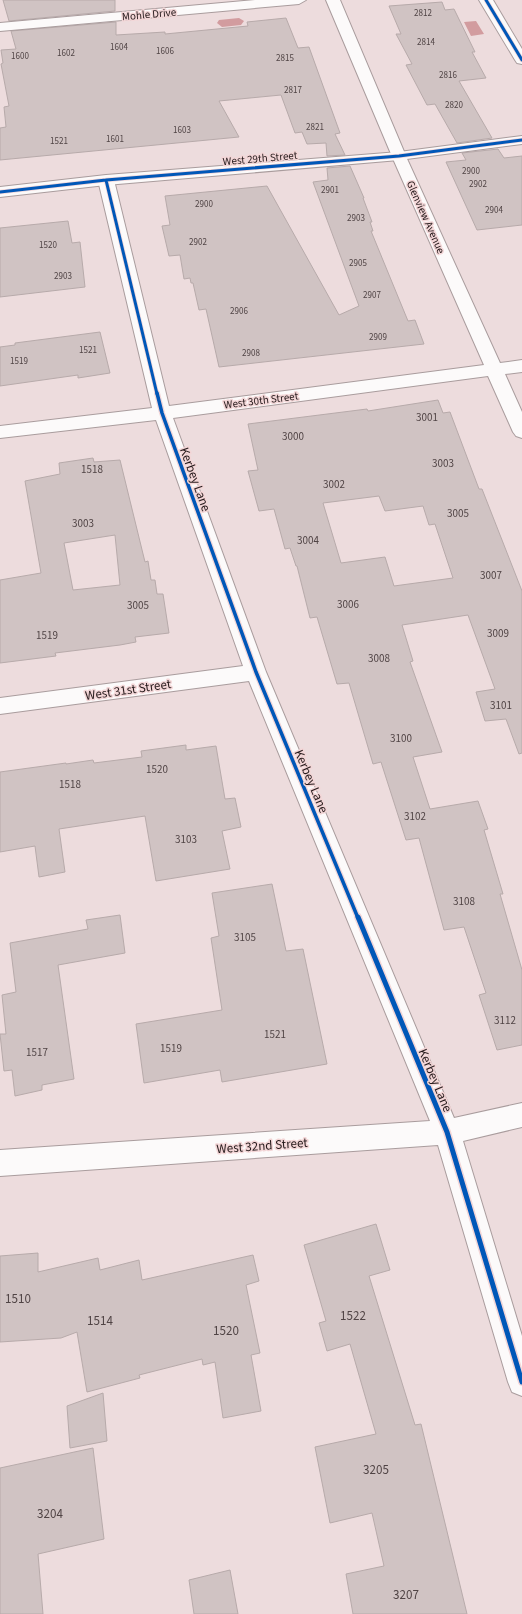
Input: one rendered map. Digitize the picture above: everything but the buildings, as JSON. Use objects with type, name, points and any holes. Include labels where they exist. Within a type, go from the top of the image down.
[{"type":"street","name":"Mohle Drive","points":[[0,28],[299,0]]},
{"type":"street","name":"Glenview Avenue","points":[[333,0],[399,156],[522,432]]},
{"type":"street","points":[[486,0],[522,60]]},
{"type":"street","name":"West 29th Street","points":[[0,192],[106,180],[399,156],[522,140]]},
{"type":"street","name":"Kerbey Lane","points":[[106,180],[162,413],[256,672],[447,1132],[522,1382]]},
{"type":"street","name":"West 30th Street","points":[[0,432],[162,413],[522,366]]},
{"type":"street","name":"West 31st Street","points":[[0,706],[256,672]]},
{"type":"street","name":"West 32nd Street","points":[[0,1163],[447,1132],[522,1116]]},
{"type":"shaded area","points":[[239,18],[244,21],[241,25],[222,27],[217,23],[219,20]]},
{"type":"shaded area","points":[[476,21],[484,34],[471,36],[464,22]]},
{"type":"cycle path","points":[[486,0],[522,60]]},
{"type":"cycle path","points":[[0,192],[106,180],[399,156],[522,140]]},
{"type":"cycle path","points":[[106,180],[162,413],[256,672],[447,1132],[522,1382]]}]
